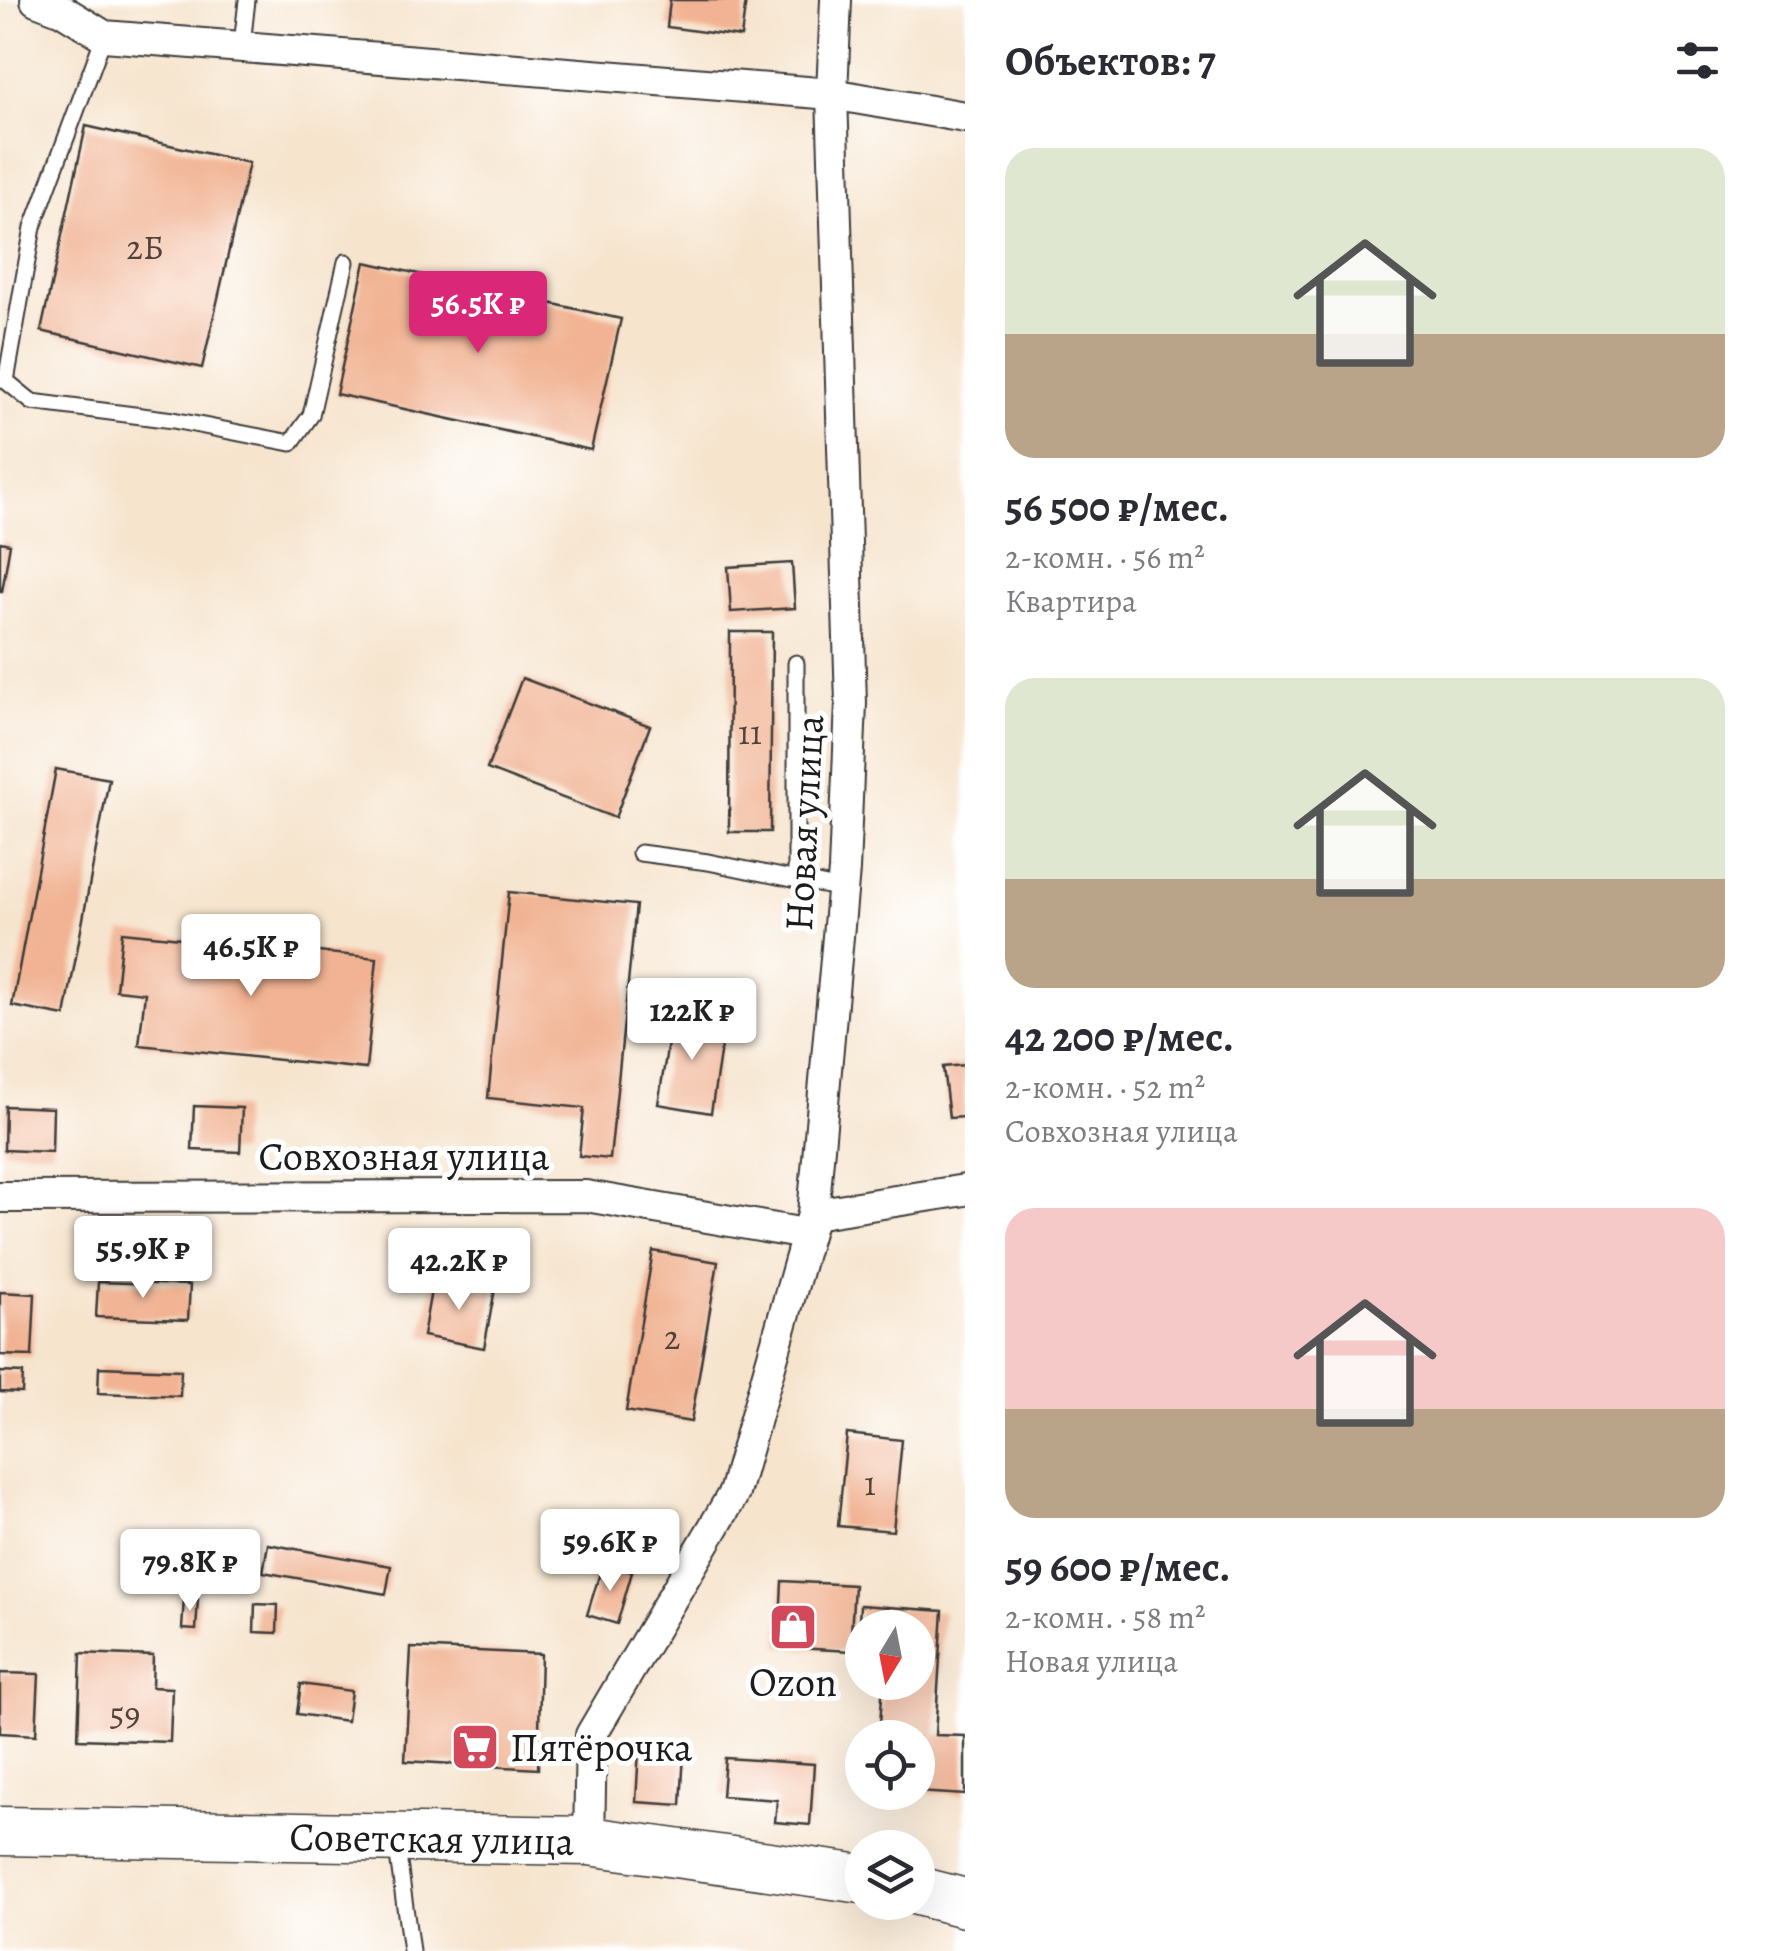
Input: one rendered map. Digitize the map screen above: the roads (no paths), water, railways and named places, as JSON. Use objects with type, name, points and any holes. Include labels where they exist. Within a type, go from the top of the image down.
[{"type":"main road","name":"Советская улица","points":[[0,1832],[589,1841],[845,1877]]},
{"type":"main road","points":[[935,1896],[965,1903]]},
{"type":"street","points":[[36,0],[62,10],[104,36],[832,94],[965,117]]},
{"type":"street","name":"Новая улица","points":[[589,1841],[591,1735],[734,1493],[809,1224],[842,889],[852,703],[832,94],[836,0]]},
{"type":"street","name":"Совхозная улица","points":[[0,1197],[586,1196],[809,1224],[965,1190]]},
{"type":"lane","points":[[242,46],[247,0]]},
{"type":"lane","points":[[104,36],[33,228],[6,381],[32,402],[173,420],[290,442],[311,415],[346,262]]},
{"type":"lane","points":[[796,663],[796,880]]},
{"type":"lane","points":[[640,852],[842,889]]},
{"type":"lane","points":[[395,1838],[412,1951]]},
{"type":"place","name":"Ozon","points":[[793,1627]]},
{"type":"place","name":"Пятёрочка","points":[[475,1747]]}]
